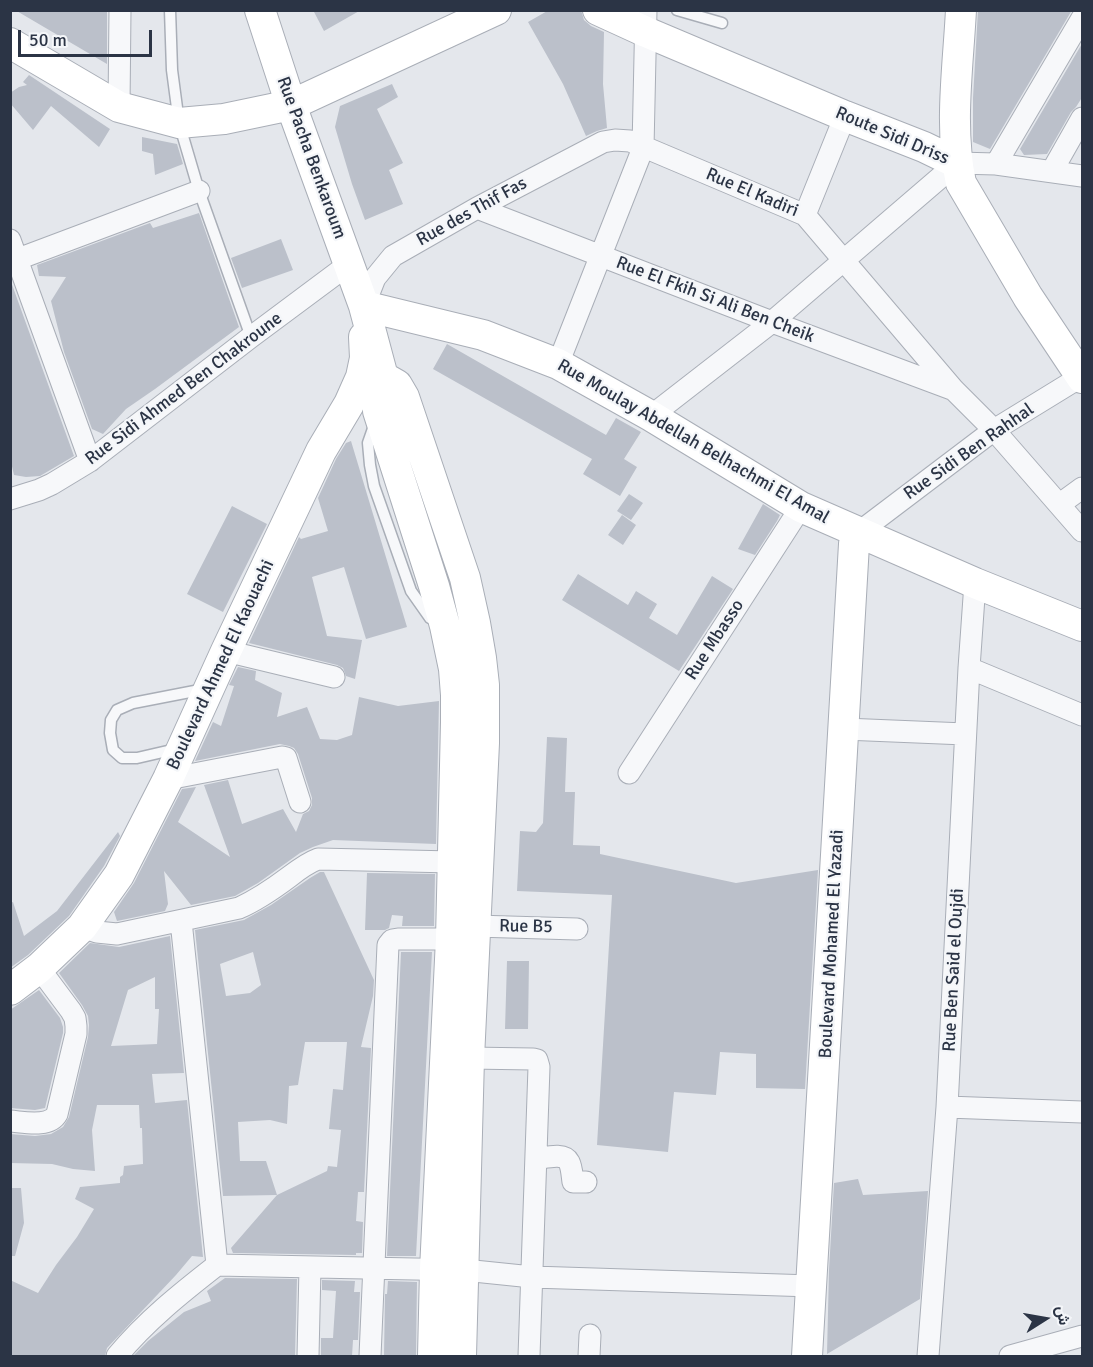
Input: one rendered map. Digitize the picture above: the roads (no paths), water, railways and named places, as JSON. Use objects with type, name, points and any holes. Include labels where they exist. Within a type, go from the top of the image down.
[{"type":"street","points":[[118,107],[120,10]]},
{"type":"street","name":"Rue Pacha Benkaroum","points":[[260,10],[291,105],[364,306]]},
{"type":"street","points":[[10,43],[118,107],[179,123],[224,119],[291,105],[496,10]]},
{"type":"street","name":"Route Sidi Driss","points":[[598,10],[646,21],[845,116],[889,126],[957,163],[961,183],[1022,288],[1082,377]]},
{"type":"street","points":[[957,163],[954,127],[961,10]]},
{"type":"street","points":[[996,164],[1083,18]]},
{"type":"street","points":[[558,363],[643,148],[646,21]]},
{"type":"street","points":[[805,215],[845,116]]},
{"type":"street","points":[[1052,171],[1083,118]]},
{"type":"street","name":"Rue El Kadiri","points":[[603,142],[630,141],[805,215],[954,390],[994,430],[1083,531]]},
{"type":"street","name":"Rue des Thif Fas","points":[[364,306],[375,278],[393,256],[477,208],[603,142]]},
{"type":"street","points":[[651,417],[772,322],[957,163],[996,164],[1083,176]]},
{"type":"street","points":[[90,461],[17,282],[14,250],[199,191]]},
{"type":"street","name":"Rue El Fkih Si Ali Ben Cheik","points":[[477,208],[954,390]]},
{"type":"street","name":"Rue Sidi Ahmed Ben Chakroune","points":[[10,499],[52,484],[90,461],[349,264]]},
{"type":"street","points":[[364,306],[383,377],[378,396],[378,411],[446,626],[456,695],[453,862],[463,932],[469,1058],[449,1270],[433,1356]]},
{"type":"street","name":"Rue Moulay Abdellah Belhachmi El Amal","points":[[364,306],[483,335],[558,363],[801,507],[975,583],[1083,626]]},
{"type":"street","name":"Boulevard Ahmed El Kaouachi","points":[[10,990],[39,968],[82,927],[119,875],[168,779],[321,451],[349,404],[361,377],[365,358],[364,306]]},
{"type":"street","points":[[383,377],[397,385],[404,397],[465,578],[481,658],[484,718],[463,932],[449,1270],[461,1356]]},
{"type":"street","name":"Rue Sidi Ben Rahhal","points":[[858,533],[994,430],[1082,377]]},
{"type":"street","points":[[1059,504],[1083,488]]},
{"type":"street","name":"Rue Mbasso","points":[[629,773],[801,507]]},
{"type":"street","name":"Boulevard Mohamed El Yazadi","points":[[807,1356],[854,544],[858,533]]},
{"type":"street","name":"Rue Ben Said el Oujdi","points":[[928,1356],[947,1107],[965,734],[975,583]]},
{"type":"street","points":[[226,651],[334,677]]},
{"type":"street","points":[[969,668],[1083,715]]},
{"type":"street","points":[[844,729],[965,734]]},
{"type":"street","points":[[168,779],[282,757],[288,761],[300,802]]},
{"type":"street","points":[[82,927],[97,932],[117,934],[238,908],[270,890],[309,862],[318,859],[453,862]]},
{"type":"street","points":[[181,921],[217,1265]]},
{"type":"street","name":"Rue B5","points":[[373,1269],[388,945],[392,940],[463,932],[577,929]]},
{"type":"street","points":[[10,1121],[49,1122],[54,1119],[76,1034],[75,1018],[39,968]]},
{"type":"street","points":[[469,1058],[537,1060],[539,1067],[529,1356]]},
{"type":"street","points":[[947,1107],[1083,1112]]},
{"type":"street","points":[[536,1159],[561,1156],[566,1158],[570,1163],[573,1182],[586,1182]]},
{"type":"street","points":[[117,1356],[148,1322],[217,1265],[449,1270],[532,1277],[812,1286]]},
{"type":"street","points":[[308,1356],[310,1267]]},
{"type":"street","points":[[370,1356],[373,1269]]},
{"type":"street","points":[[589,1356],[590,1335]]},
{"type":"street","points":[[1010,1356],[1083,1336]]},
{"type":"lane","points":[[170,10],[172,70],[179,123],[199,191],[251,337]]},
{"type":"lane","points":[[677,10],[722,23]]},
{"type":"lane","points":[[182,748],[137,758],[122,758],[113,750],[110,733],[111,720],[117,710],[133,703],[210,687]]}]
